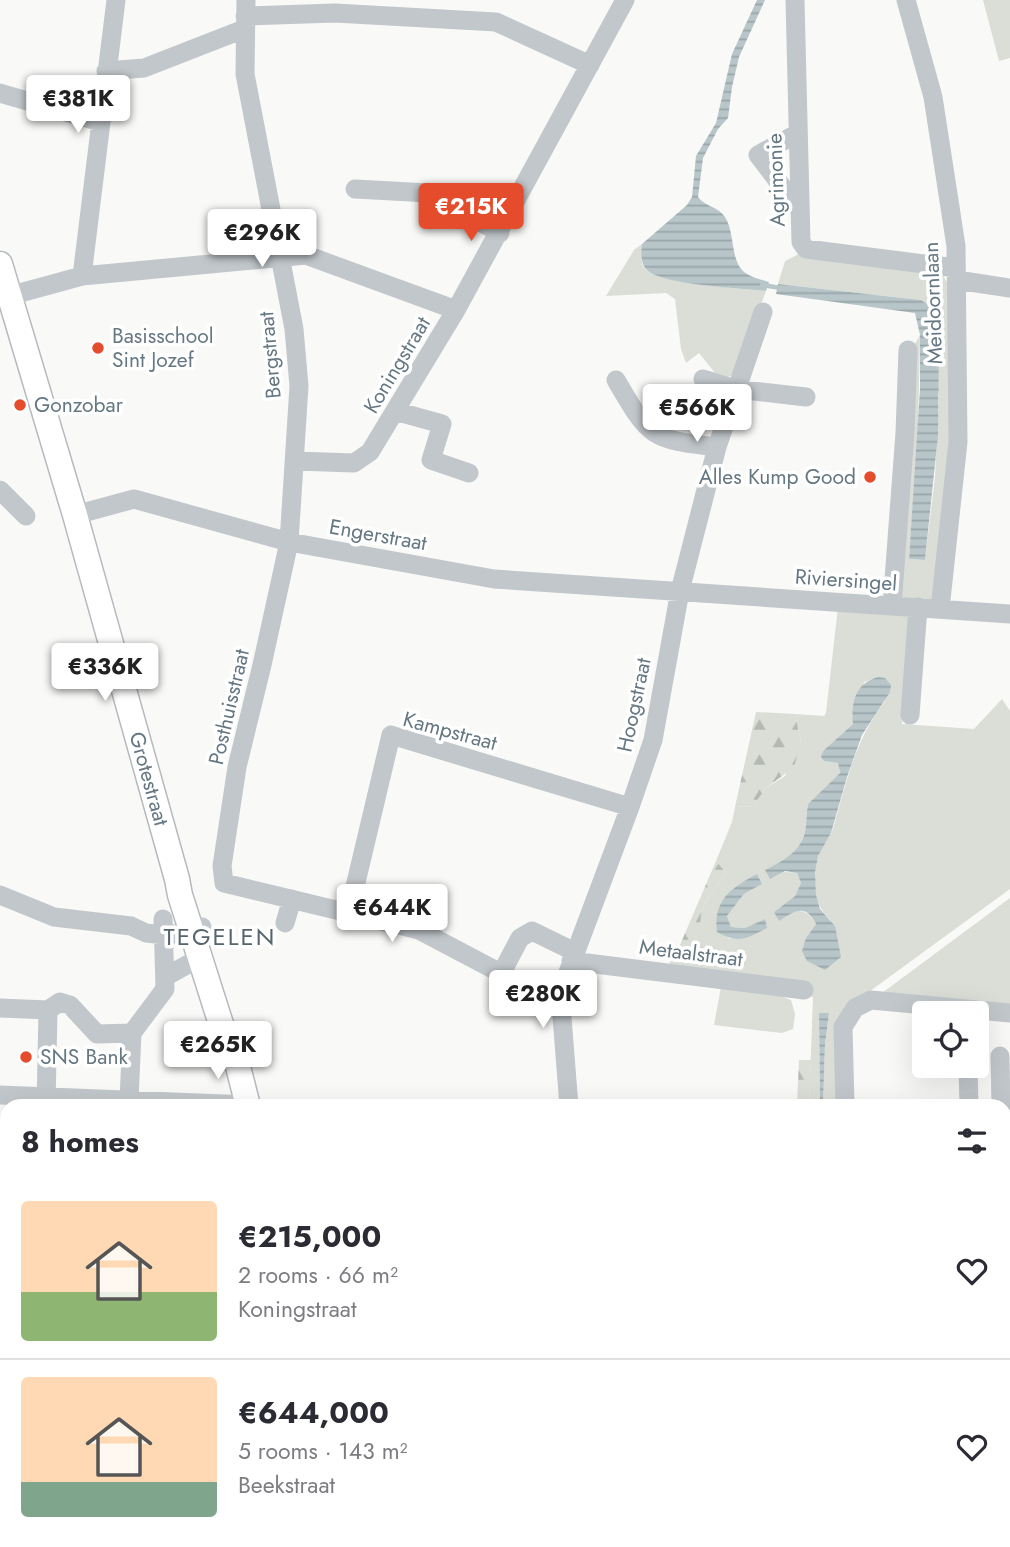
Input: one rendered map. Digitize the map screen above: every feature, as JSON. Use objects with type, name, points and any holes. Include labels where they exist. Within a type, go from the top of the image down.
[{"type":"main road","points":[[0,264],[9,296]]},
{"type":"main road","name":"Grotestraat","points":[[9,296],[75,515],[177,878],[184,923],[221,1024],[233,1047],[246,1099]]},
{"type":"street","points":[[82,275],[116,0]]},
{"type":"street","name":"Koningstraat","points":[[295,461],[355,463],[370,452],[500,233],[625,0]]},
{"type":"street","name":"Agrimonie","points":[[794,0],[801,242],[806,249],[956,274]]},
{"type":"street","name":"Meidoornlaan","points":[[906,0],[933,97],[956,246],[958,442],[940,609]]},
{"type":"street","points":[[106,71],[145,68],[245,15],[335,13],[496,23],[590,65]]},
{"type":"street","name":"Bergstraat","points":[[245,15],[245,74],[294,329],[299,386],[289,542]]},
{"type":"street","points":[[0,93],[100,122]]},
{"type":"street","points":[[798,133],[758,155],[800,211]]},
{"type":"street","points":[[355,189],[429,193],[500,233]]},
{"type":"street","points":[[9,296],[82,275],[306,255],[456,310]]},
{"type":"street","points":[[956,274],[1010,288]]},
{"type":"street","name":"Hoogstraat","points":[[568,1099],[561,1005],[564,983],[653,740],[680,591],[717,447],[763,312]]},
{"type":"street","points":[[892,606],[905,433],[908,350]]},
{"type":"street","points":[[704,379],[736,389],[806,397]]},
{"type":"street","points":[[616,380],[637,417],[651,432],[670,442],[717,447]]},
{"type":"street","points":[[395,411],[442,424],[431,460],[469,473]]},
{"type":"street","points":[[0,490],[26,516]]},
{"type":"street","name":"Engerstraat","points":[[75,515],[134,499],[289,542],[495,579],[680,591]]},
{"type":"street","name":"Posthuisstraat","points":[[289,542],[237,767],[222,866],[224,883],[292,899]]},
{"type":"street","name":"Riviersingel","points":[[680,591],[1010,614]]},
{"type":"street","points":[[909,715],[918,607]]},
{"type":"street","name":"Kampstraat","points":[[349,912],[391,735],[630,807]]},
{"type":"street","points":[[0,895],[54,917],[131,926],[146,933],[184,923]]},
{"type":"street","points":[[285,923],[292,899],[419,930],[561,1005]]},
{"type":"street","points":[[130,1099],[132,1033],[165,989],[165,977],[184,923]]},
{"type":"street","name":"Metaalstraat","points":[[501,974],[520,938],[532,931],[573,956],[804,990]]},
{"type":"street","points":[[165,977],[192,962]]},
{"type":"street","points":[[845,1099],[843,1027],[855,1008],[871,1000],[1010,1013]]},
{"type":"street","points":[[0,1007],[48,1010],[60,1002],[69,1005],[96,1034],[132,1033]]},
{"type":"street","points":[[46,1099],[48,1010]]},
{"type":"street","points":[[1000,1056],[1002,1099]]},
{"type":"street","points":[[968,1078],[969,1099]]},
{"type":"street","points":[[0,1095],[31,1099]]},
{"type":"green space","points":[[983,0],[1010,0],[1010,58],[999,61]]},
{"type":"green space","points":[[642,244],[643,266],[663,277],[766,291],[735,374],[728,377],[715,373],[699,353],[686,363],[681,349],[675,299],[666,293],[606,296],[634,250]]},
{"type":"green space","points":[[799,254],[941,272],[951,289],[951,441],[933,600],[900,600],[912,349],[920,335],[918,432],[909,559],[925,560],[935,477],[939,396],[921,300],[778,284],[785,261]]},
{"type":"green space","points":[[838,607],[910,612],[902,724],[974,729],[1002,699],[1010,711],[1010,889],[855,1002],[840,1099],[823,1099],[829,1013],[819,1014],[820,1099],[809,1099],[813,997],[712,972],[723,959],[704,937],[701,927],[703,907],[727,874],[716,861],[732,822],[735,807],[753,806],[766,788],[785,776],[801,743],[795,714],[824,716]],"holes":[[[878,677],[885,701],[859,747],[833,829],[819,853],[816,866],[817,900],[835,926],[806,938],[816,924],[808,914],[798,911],[774,912],[795,896],[801,883],[797,873],[765,870],[784,860],[799,846],[805,832],[808,804],[840,773],[838,763],[824,761],[823,751],[853,724],[864,682]],[[762,884],[744,894],[727,916],[731,927],[745,928],[765,919],[729,939],[721,902]]]},
{"type":"green space","points":[[756,712],[795,714],[801,743],[794,767],[766,788],[753,806],[735,807]]},
{"type":"green space","points":[[716,861],[727,874],[709,896],[701,917],[701,927],[712,948],[724,959],[712,972],[667,967],[677,952]]},
{"type":"green space","points":[[1010,898],[1010,1005],[882,993]]},
{"type":"green space","points":[[721,987],[778,995],[791,1000],[795,1014],[793,1029],[782,1033],[714,1025]]},
{"type":"green space","points":[[799,1060],[811,1060],[809,1099],[797,1099]]},
{"type":"shaded area","points":[[757,0],[765,0],[739,57],[728,118],[718,129],[703,158],[698,197],[725,217],[741,269],[755,278],[769,282],[766,291],[685,282],[655,275],[643,264],[642,244],[687,205],[692,197],[696,156],[716,123],[732,54]]},
{"type":"shaded area","points":[[778,284],[921,300],[930,306],[936,317],[939,337],[938,435],[925,560],[909,559],[920,389],[920,335],[915,313],[776,294]]},
{"type":"shaded area","points":[[878,677],[885,678],[891,685],[890,692],[862,735],[831,833],[818,856],[815,873],[816,895],[820,909],[835,926],[841,957],[825,970],[807,961],[802,951],[806,938],[816,924],[812,917],[799,911],[779,921],[774,912],[795,896],[801,883],[797,873],[785,871],[770,879],[765,870],[790,856],[799,846],[805,832],[808,804],[840,773],[838,763],[824,761],[821,757],[823,751],[853,724],[854,701],[859,689]]},
{"type":"shaded area","points":[[757,874],[762,884],[744,894],[727,916],[731,927],[745,928],[765,919],[767,928],[742,939],[717,932],[721,903],[739,884]]},
{"type":"shaded area","points":[[819,1013],[829,1013],[823,1099],[820,1099]]},
{"type":"waterway","points":[[762,285],[781,288]]},
{"type":"place","name":"Basisschool Sint Jozef","points":[[98,348]]},
{"type":"place","name":"Gonzobar","points":[[20,405]]},
{"type":"place","name":"Alles Kump Good","points":[[870,477]]},
{"type":"place","name":"SNS Bank","points":[[26,1057]]},
{"type":"district","name":"TEGELEN","points":[[220,937]]}]
